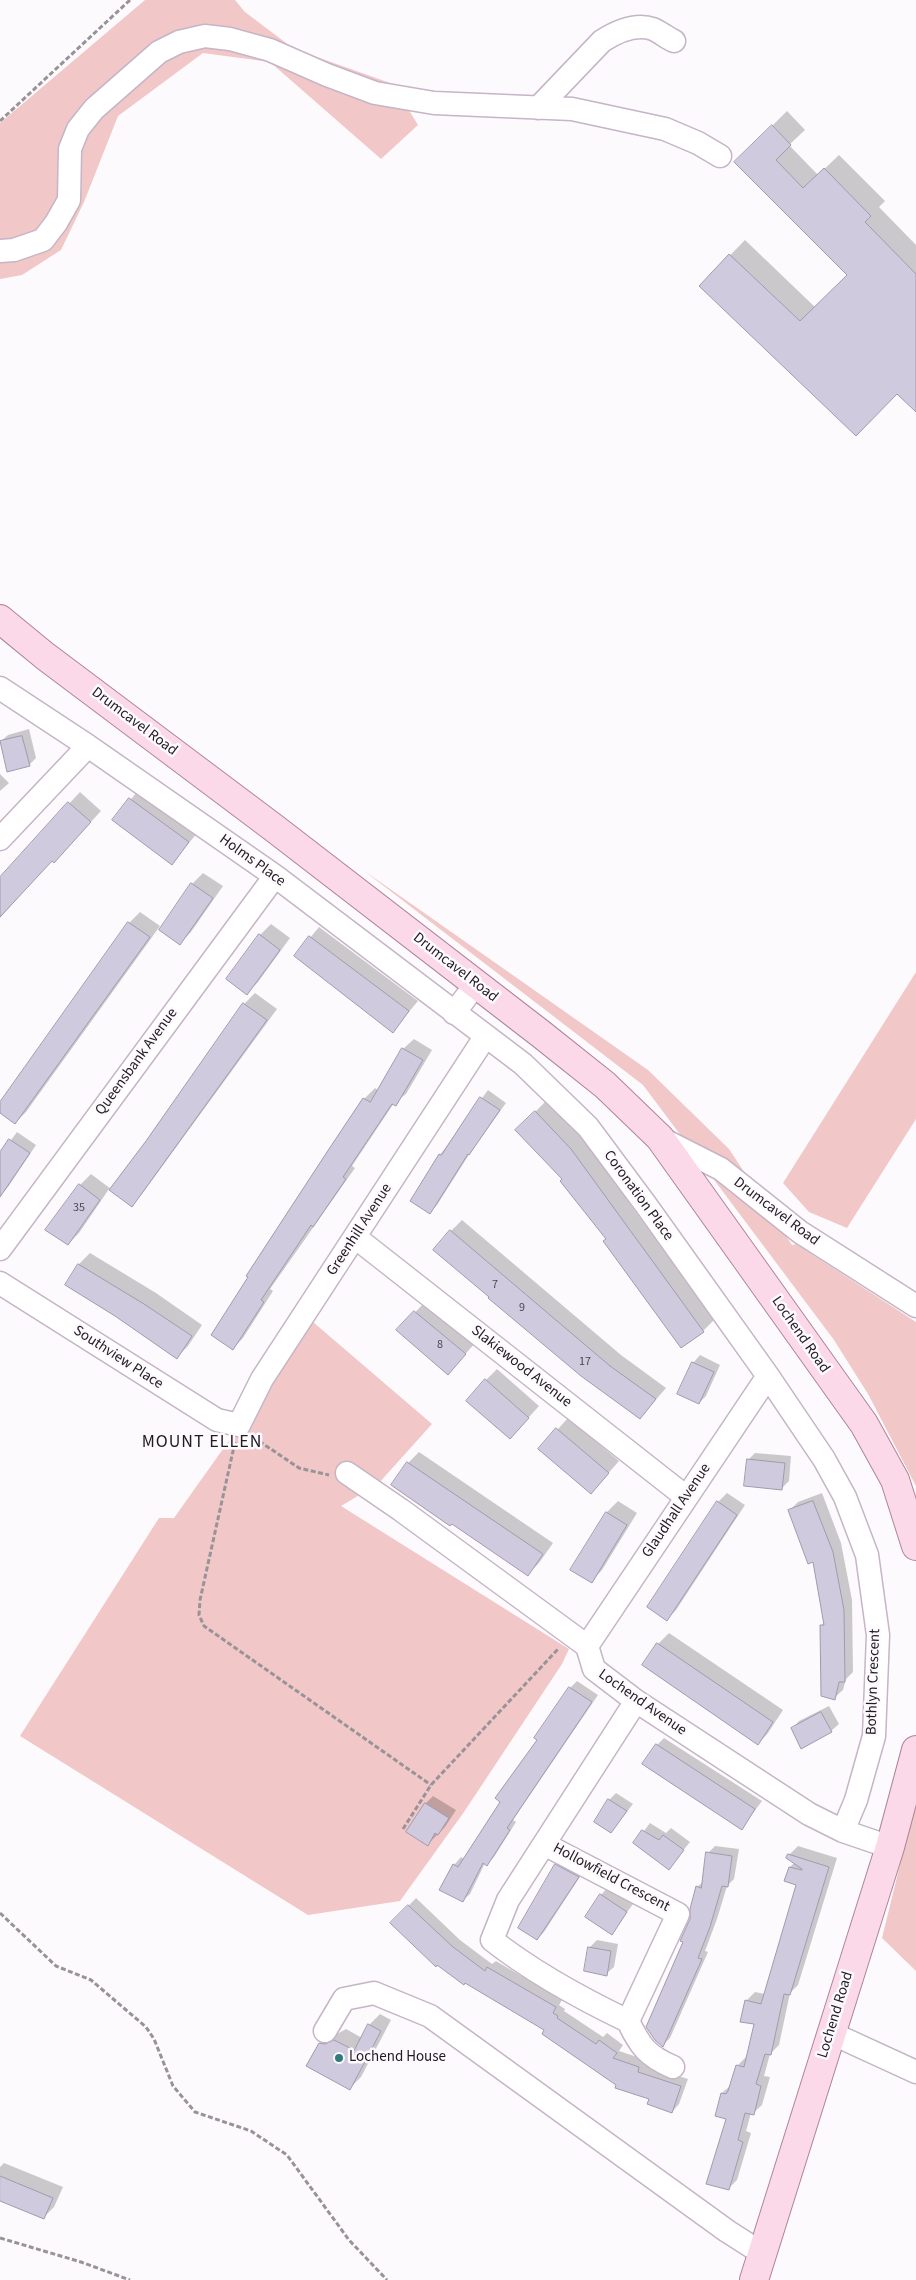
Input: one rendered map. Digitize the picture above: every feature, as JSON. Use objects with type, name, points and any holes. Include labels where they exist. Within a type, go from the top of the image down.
[{"type":"main road","name":"Drumcavel Road","points":[[0,619],[45,656],[542,1034],[605,1085],[660,1138]]},
{"type":"main road","name":"Lochend Road","points":[[660,1138],[864,1424],[895,1480],[916,1546]]},
{"type":"main road","name":"Lochend Road","points":[[754,2280],[890,1847],[916,1750]]},
{"type":"street","points":[[538,108],[602,41],[613,34],[633,28],[652,29],[674,42]]},
{"type":"street","points":[[0,251],[14,250],[43,240],[68,200],[70,149],[78,129],[94,109],[152,58],[179,42],[205,36],[230,39],[270,50],[327,75],[375,93],[434,103],[572,110],[666,129],[698,143],[720,156]]},
{"type":"street","name":"Holms Place","points":[[6,692],[88,746],[275,876],[486,1037]]},
{"type":"street","points":[[0,839],[88,746]]},
{"type":"street","name":"Queensbank Avenue","points":[[0,1248],[275,876]]},
{"type":"street","points":[[454,1014],[476,984]]},
{"type":"street","points":[[523,1064],[542,1034]]},
{"type":"street","name":"Coronation Place","points":[[486,1037],[523,1064],[588,1127],[768,1376]]},
{"type":"street","name":"Greenhill Avenue","points":[[239,1425],[262,1379],[486,1037]]},
{"type":"street","name":"Drumcavel Road","points":[[660,1138],[721,1169],[800,1232],[916,1306]]},
{"type":"street","name":"Slakiewood Avenue","points":[[355,1237],[686,1497]]},
{"type":"street","name":"Southview Place","points":[[0,1282],[218,1420],[239,1425]]},
{"type":"street","name":"Glaudhall Avenue","points":[[580,1641],[686,1497],[768,1376]]},
{"type":"street","name":"Bothlyn Crescent","points":[[768,1376],[824,1460],[845,1497],[867,1555],[878,1635],[874,1736],[856,1800],[843,1831]]},
{"type":"street","points":[[347,1473],[401,1510],[580,1641]]},
{"type":"street","name":"Lochend Avenue","points":[[580,1641],[594,1669],[636,1702],[809,1814],[843,1831],[890,1847]]},
{"type":"street","name":"Hollowfield Crescent","points":[[544,1844],[678,1914],[628,2022],[561,1987],[522,1963],[492,1940],[508,1900],[544,1844],[636,1702]]},
{"type":"street","points":[[325,2031],[344,1999],[374,1993],[430,2016],[727,2231],[763,2254]]},
{"type":"street","points":[[628,2022],[642,2048],[648,2054],[673,2067]]},
{"type":"street","points":[[831,2033],[916,2072]]},
{"type":"path","points":[[0,121],[130,0]]},
{"type":"path","points":[[347,1473],[336,1476],[299,1468],[260,1443],[239,1425],[200,1600],[199,1615],[204,1626],[432,1785]]},
{"type":"path","points":[[403,1829],[432,1785],[563,1644],[580,1641]]},
{"type":"path","points":[[0,1912],[56,1966],[91,1980],[146,2027],[154,2040],[173,2086],[196,2112],[251,2131],[287,2155],[349,2240],[387,2280]]},
{"type":"path","points":[[0,2238],[82,2262],[130,2280]]},
{"type":"shaded area","points":[[145,0],[235,0],[245,12],[294,49],[393,84],[418,125],[381,159],[270,62],[203,53],[118,116],[84,202],[61,250],[22,275],[0,279],[0,123]]},
{"type":"shaded area","points":[[363,870],[648,1070],[729,1149],[792,1245],[796,1244],[916,1322],[916,1486],[868,1394],[834,1340],[643,1085]]},
{"type":"shaded area","points":[[916,972],[916,1119],[847,1228],[809,1212],[783,1183]]},
{"type":"shaded area","points":[[313,1322],[432,1424],[378,1484],[341,1506],[569,1649],[562,1664],[464,1812],[400,1901],[308,1915],[20,1736],[159,1518],[174,1518]]},
{"type":"shaded area","points":[[916,1800],[916,1971],[882,1938]]},
{"type":"building","points":[[772,125],[791,145],[776,160],[803,188],[824,168],[871,216],[865,222],[916,274],[916,412],[897,394],[856,436],[699,286],[729,254],[800,321],[847,275],[734,162]]},
{"type":"building","points":[[22,736],[30,766],[7,772],[0,741]]},
{"type":"building","points":[[129,798],[189,842],[172,865],[112,820]]},
{"type":"building","points":[[68,802],[91,822],[54,863],[52,861],[0,917],[0,877]]},
{"type":"building","points":[[191,883],[213,898],[180,945],[159,930]]},
{"type":"building","points":[[128,922],[150,937],[15,1124],[0,1113],[0,1102]]},
{"type":"building","points":[[259,934],[280,950],[247,995],[226,979]]},
{"type":"building","points":[[309,936],[409,1011],[393,1033],[294,956]]},
{"type":"building","points":[[243,1003],[267,1020],[132,1207],[109,1190],[146,1141]]},
{"type":"building","points":[[402,1048],[423,1060],[396,1106],[392,1104],[343,1177],[346,1179],[313,1227],[311,1225],[261,1300],[264,1302],[233,1350],[211,1335],[248,1277],[246,1276],[327,1152],[363,1098],[370,1102]]},
{"type":"building","points":[[480,1097],[500,1110],[468,1154],[430,1214],[410,1201],[439,1154],[441,1155]]},
{"type":"building","points":[[535,1111],[571,1149],[704,1332],[681,1348],[603,1241],[606,1239],[560,1181],[562,1179],[515,1130]]},
{"type":"building","points":[[9,1139],[30,1153],[0,1197],[0,1152]]},
{"type":"building","points":[[79,1184],[100,1200],[68,1245],[45,1230]]},
{"type":"building","points":[[450,1230],[610,1366],[656,1399],[640,1419],[581,1376],[433,1250]]},
{"type":"building","points":[[78,1264],[192,1336],[177,1359],[115,1316],[65,1285]]},
{"type":"building","points":[[414,1311],[466,1354],[448,1375],[396,1330]]},
{"type":"building","points":[[692,1362],[714,1372],[699,1404],[677,1394]]},
{"type":"building","points":[[485,1379],[529,1418],[510,1439],[466,1401]]},
{"type":"building","points":[[556,1428],[609,1473],[591,1494],[538,1449]]},
{"type":"building","points":[[747,1459],[785,1463],[782,1490],[744,1486]]},
{"type":"building","points":[[407,1462],[543,1554],[528,1576],[452,1524],[450,1526],[391,1485]]},
{"type":"building","points":[[717,1501],[737,1515],[667,1621],[647,1607]]},
{"type":"building","points":[[813,1501],[833,1552],[844,1610],[845,1682],[839,1682],[835,1700],[821,1696],[820,1625],[824,1625],[813,1562],[808,1564],[788,1510]]},
{"type":"building","points":[[606,1512],[627,1525],[592,1583],[570,1570]]},
{"type":"building","points":[[657,1643],[773,1722],[758,1745],[642,1665]]},
{"type":"building","points":[[569,1687],[592,1702],[507,1828],[510,1830],[487,1866],[483,1863],[463,1902],[439,1890],[453,1864],[458,1867],[500,1802],[495,1798],[537,1740],[534,1738]]},
{"type":"building","points":[[821,1712],[832,1732],[801,1749],[791,1728]]},
{"type":"building","points":[[656,1744],[755,1809],[742,1830],[642,1764]]},
{"type":"building","points":[[608,1799],[627,1811],[611,1833],[594,1822]]},
{"type":"building","points":[[425,1803],[449,1818],[438,1835],[435,1833],[428,1846],[406,1832]]},
{"type":"building","points":[[642,1830],[659,1840],[663,1835],[684,1850],[669,1870],[633,1843]]},
{"type":"building","points":[[706,1852],[732,1856],[728,1887],[722,1886],[710,1927],[698,1958],[702,1959],[663,2047],[655,2040],[646,2027],[683,1942],[680,1941],[690,1919],[690,1909],[696,1886],[701,1888]]},
{"type":"building","points":[[788,1854],[829,1867],[790,1995],[784,1994],[771,2055],[765,2054],[756,2084],[761,2086],[754,2115],[745,2113],[738,2140],[743,2142],[729,2190],[706,2184],[726,2119],[715,2116],[721,2093],[726,2094],[728,2091],[736,2065],[744,2067],[754,2024],[740,2022],[745,2000],[761,2004],[796,1885],[784,1881],[789,1867],[802,1870],[786,1858]]},
{"type":"building","points":[[555,1864],[579,1877],[537,1940],[518,1928]]},
{"type":"building","points":[[600,1894],[627,1912],[612,1935],[585,1917]]},
{"type":"building","points":[[408,1905],[453,1947],[485,1971],[487,1967],[556,2007],[553,2013],[558,2016],[557,2018],[596,2044],[599,2040],[617,2053],[613,2058],[639,2067],[638,2072],[681,2086],[672,2113],[647,2104],[649,2099],[615,2088],[616,2085],[542,2034],[544,2030],[465,1983],[464,1985],[437,1965],[436,1967],[390,1923]]},
{"type":"building","points":[[588,1947],[611,1951],[607,1976],[584,1971]]},
{"type":"building","name":"Lochend House","points":[[368,2024],[381,2031],[350,2090],[306,2066],[319,2043],[325,2044],[334,2040],[354,2050]]},
{"type":"building","points":[[0,2176],[53,2198],[44,2219],[0,2201]]},
{"type":"place","name":"Lochend House","points":[[339,2058]]},
{"type":"district","name":"MOUNT ELLEN","points":[[202,1443]]}]
